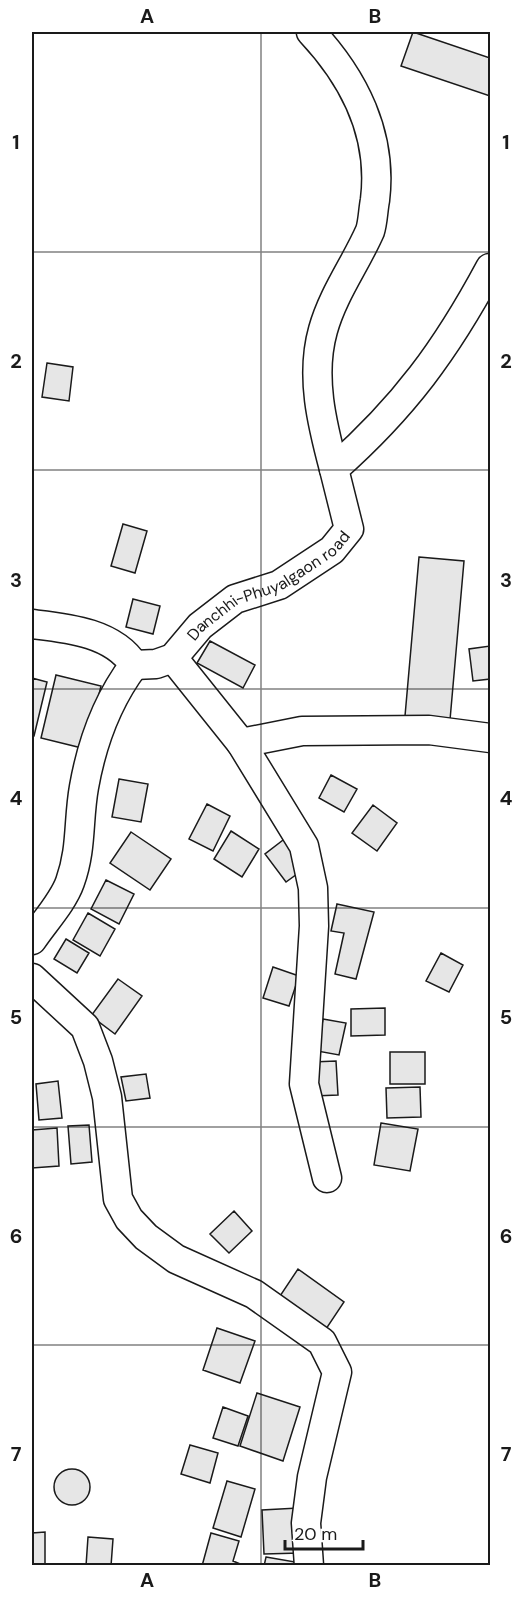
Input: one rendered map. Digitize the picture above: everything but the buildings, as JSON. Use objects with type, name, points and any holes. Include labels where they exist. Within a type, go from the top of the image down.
[{"type":"street","points":[[311,32],[335,58],[360,102],[374,143],[377,182],[371,229],[338,292],[323,331],[318,371],[320,417],[334,469],[368,438],[419,383],[464,317],[490,268]]},
{"type":"street","name":"Danchhi-Phuyalgaon road","points":[[134,665],[156,664],[173,658],[200,626],[235,599],[279,585],[332,550],[349,528],[334,469]]},
{"type":"street","points":[[32,624],[65,628],[105,639],[130,658],[134,665],[114,692],[99,727],[84,788],[79,851],[69,885],[32,940]]},
{"type":"street","points":[[173,658],[240,743],[304,846],[310,866],[314,926],[304,1084],[327,1178]]},
{"type":"street","points":[[240,743],[302,731],[429,730],[490,738]]},
{"type":"street","points":[[32,978],[85,1027],[98,1060],[106,1097],[118,1199],[129,1219],[146,1237],[176,1259],[254,1294],[314,1335],[322,1342],[338,1372],[312,1477],[306,1523],[309,1566]]}]
